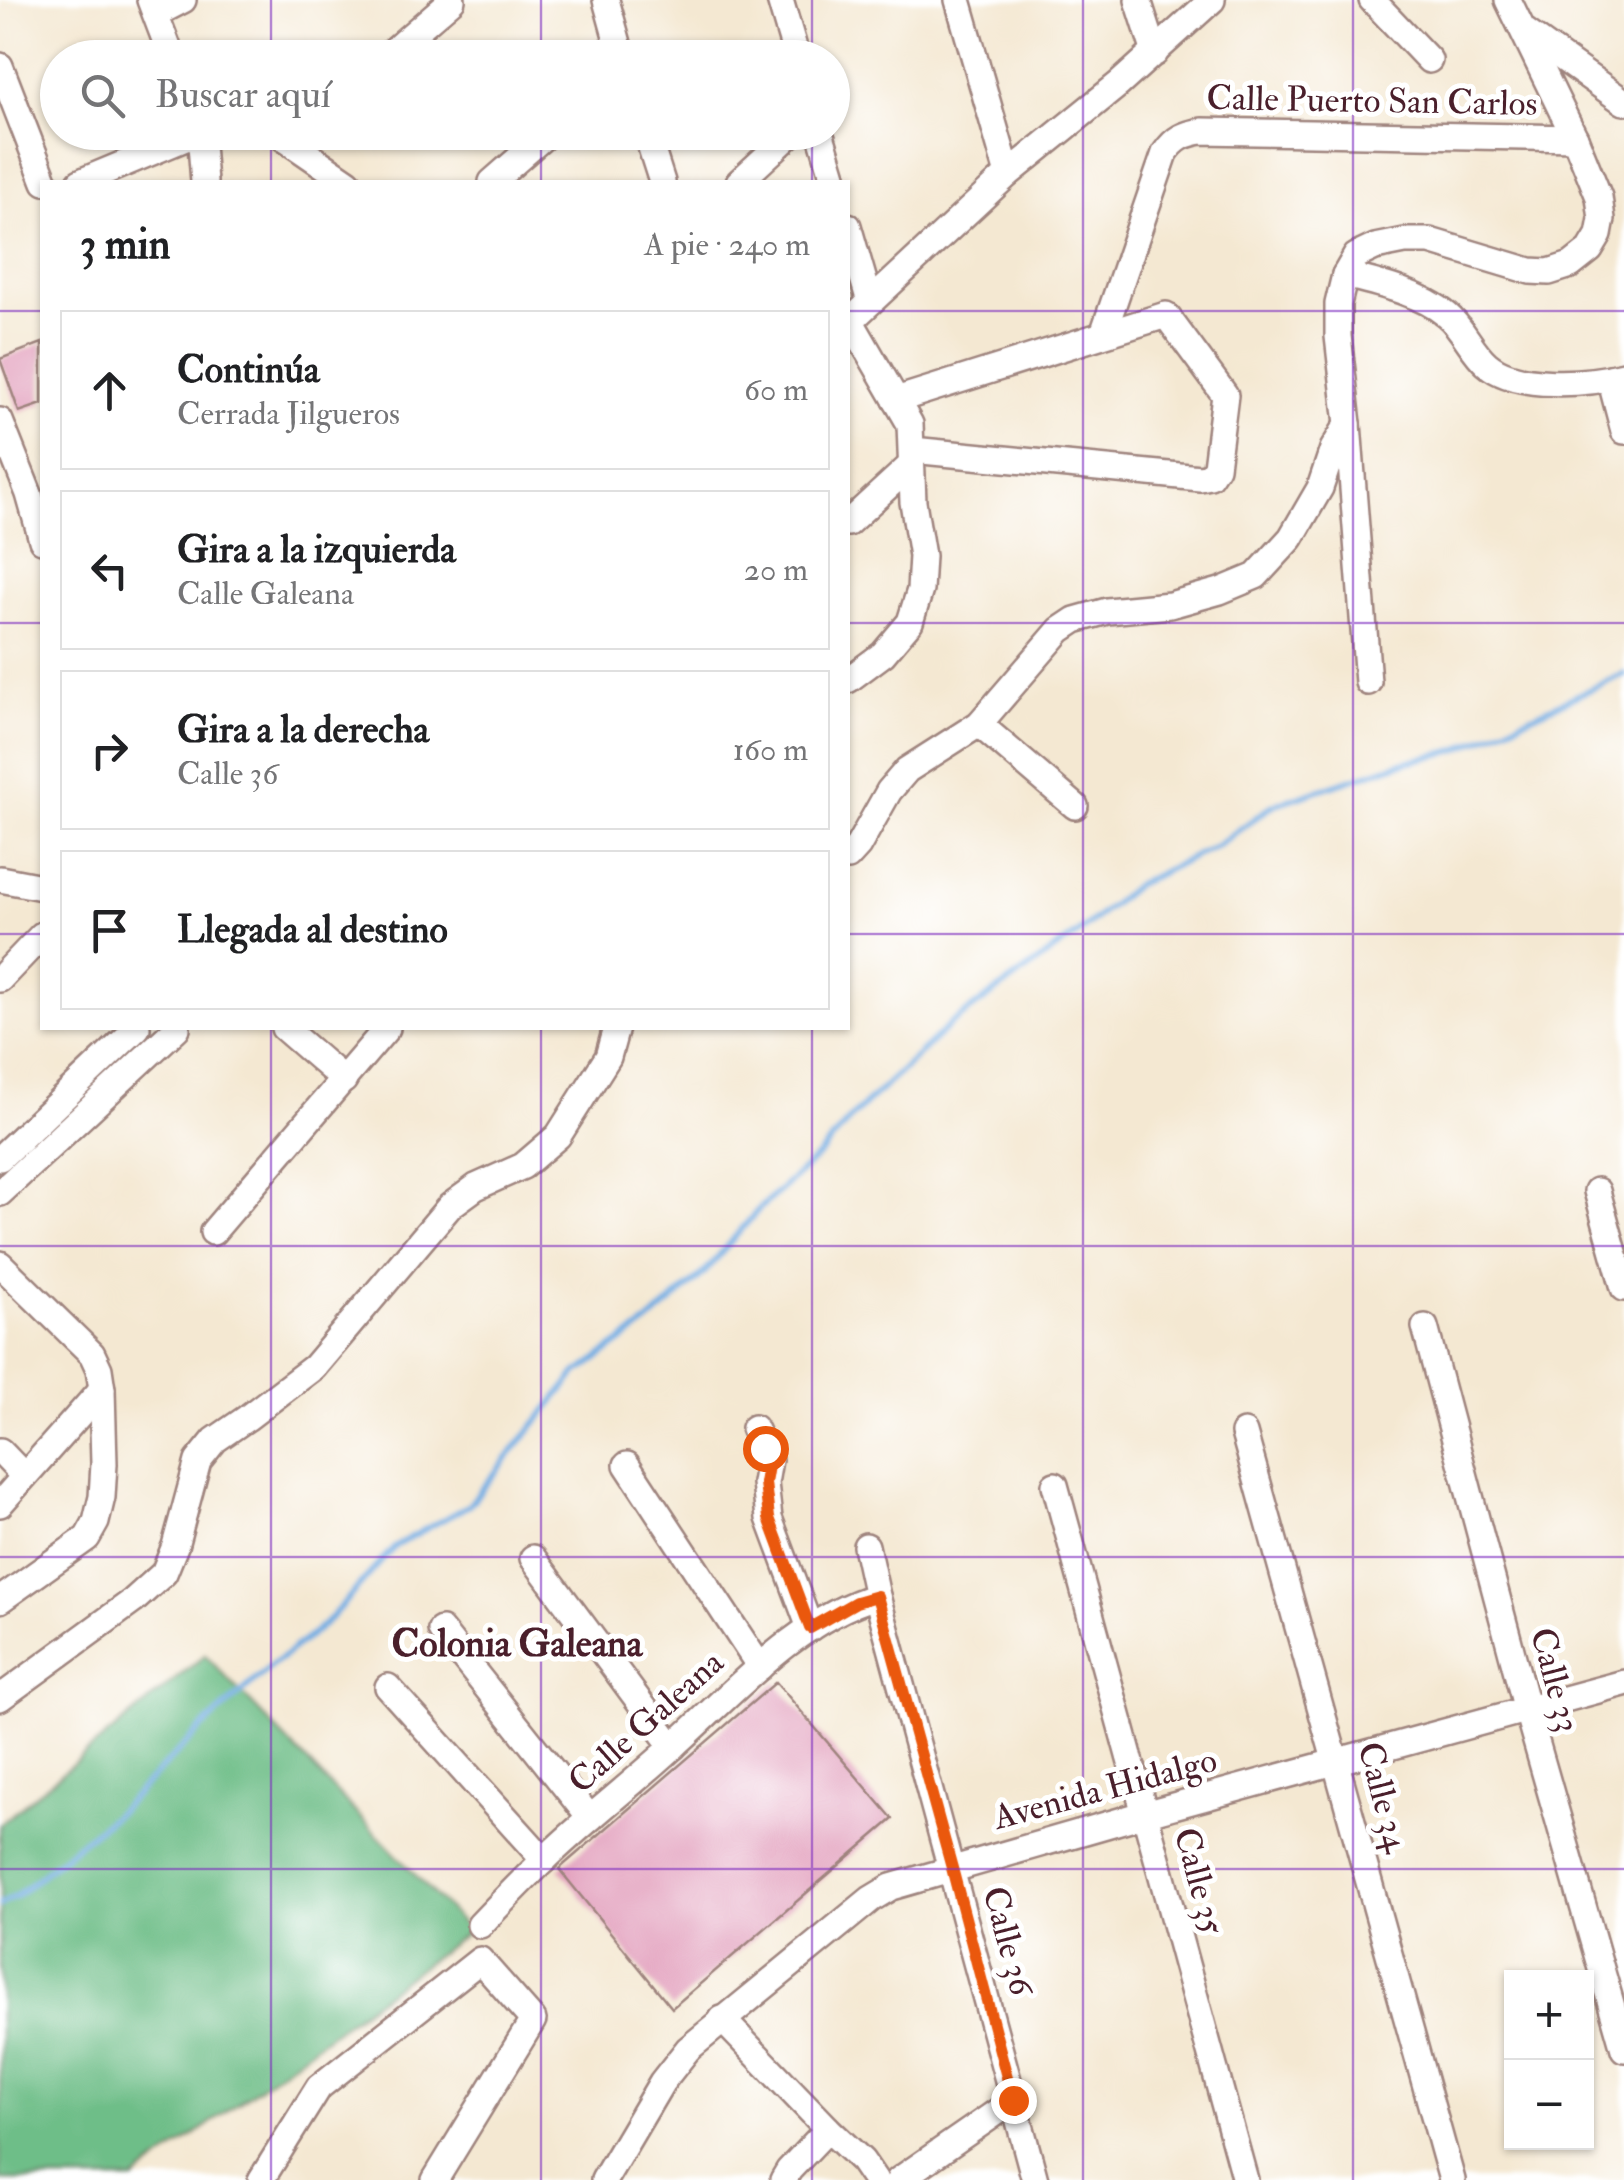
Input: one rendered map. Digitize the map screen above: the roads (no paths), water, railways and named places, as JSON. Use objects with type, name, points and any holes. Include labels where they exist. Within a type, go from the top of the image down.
[{"type":"street","points":[[165,40],[153,7],[184,0]]},
{"type":"street","points":[[406,40],[452,0]]},
{"type":"street","points":[[606,0],[617,40]]},
{"type":"street","points":[[780,0],[792,40]]},
{"type":"street","points":[[958,0],[1008,174]]},
{"type":"street","points":[[1138,0],[1155,53]]},
{"type":"street","points":[[850,321],[1008,174],[1155,53],[1212,0]]},
{"type":"street","points":[[1372,0],[1429,60]]},
{"type":"street","points":[[1368,682],[1338,336],[1338,304],[1345,275],[1356,256],[1375,247],[1405,241],[1430,241],[1530,271],[1549,272],[1571,266],[1590,250],[1613,214],[1599,197],[1576,138],[1508,0]]},
{"type":"street","points":[[1522,29],[1624,102]]},
{"type":"street","points":[[0,66],[45,180]]},
{"type":"street","name":"Calle Puerto San Carlos","points":[[1103,334],[1165,153],[1185,134],[1202,131],[1576,138]]},
{"type":"street","points":[[85,180],[157,150]]},
{"type":"street","points":[[201,150],[204,180]]},
{"type":"street","points":[[306,150],[345,180]]},
{"type":"street","points":[[494,180],[529,150]]},
{"type":"street","points":[[652,150],[661,180]]},
{"type":"street","points":[[740,180],[773,150]]},
{"type":"street","points":[[825,150],[833,180]]},
{"type":"street","points":[[850,233],[870,302]]},
{"type":"street","points":[[1345,275],[1390,287],[1447,315],[1488,366],[1512,377],[1556,383],[1617,377],[1624,430]]},
{"type":"street","points":[[896,400],[1166,316],[1225,395],[1216,467],[1210,476],[1200,478],[911,457]]},
{"type":"street","points":[[850,324],[910,424],[913,502],[922,556],[920,590],[910,622],[883,654],[850,679]]},
{"type":"street","points":[[0,421],[40,533]]},
{"type":"street","points":[[850,854],[888,791],[907,770],[979,724],[1060,630],[1075,620],[1107,610],[1170,605],[1256,576],[1291,538],[1320,488],[1348,424]]},
{"type":"street","points":[[850,521],[911,457]]},
{"type":"street","points":[[979,724],[1076,806]]},
{"type":"street","points":[[0,879],[40,888]]},
{"type":"street","points":[[0,980],[40,937]]},
{"type":"street","points":[[0,1158],[135,1030]]},
{"type":"street","points":[[0,1194],[174,1030]]},
{"type":"street","points":[[286,1030],[344,1080]]},
{"type":"street","points":[[212,1232],[385,1030]]},
{"type":"street","points":[[0,1698],[132,1602],[164,1572],[198,1461],[214,1440],[314,1367],[450,1206],[476,1188],[523,1166],[558,1136],[608,1057],[615,1030]]},
{"type":"street","points":[[1598,1192],[1624,1288]]},
{"type":"street","points":[[0,1264],[92,1354],[102,1388],[104,1464],[102,1497],[88,1538],[0,1600]]},
{"type":"street","name":"Calle 33","points":[[1424,1327],[1624,2049]]},
{"type":"street","points":[[0,1504],[102,1388]]},
{"type":"street","points":[[754,1428],[769,1460],[765,1483],[769,1518],[810,1628]]},
{"type":"street","name":"Calle 34","points":[[1244,1433],[1452,2180]]},
{"type":"street","points":[[0,1451],[24,1476]]},
{"type":"street","points":[[626,1465],[760,1667]]},
{"type":"street","name":"Calle 35","points":[[1055,1486],[1245,2180]]},
{"type":"street","name":"Calle 36","points":[[866,1546],[1036,2180]]},
{"type":"street","points":[[533,1558],[673,1747]]},
{"type":"street","name":"Calle Galeana","points":[[480,1925],[544,1860],[760,1667],[810,1628],[856,1602],[877,1596]]},
{"type":"street","points":[[442,1630],[590,1818]]},
{"type":"street","name":"Avenida Hidalgo","points":[[604,2180],[662,2082],[688,2049],[871,1899],[891,1887],[1624,1683]]},
{"type":"street","points":[[388,1686],[544,1860]]},
{"type":"street","points":[[260,2180],[319,2087],[480,1960],[533,2020],[435,2180]]},
{"type":"street","points":[[722,2020],[862,2161],[875,2180]]},
{"type":"street","points":[[899,2180],[1013,2100]]},
{"type":"street","points":[[783,2180],[828,2130]]},
{"type":"waterway","points":[[0,1905],[119,1811],[202,1728],[325,1624],[395,1546],[469,1505],[576,1374],[648,1323],[705,1272],[758,1210],[952,1023],[1077,934],[1136,885],[1218,845],[1273,805],[1398,764],[1457,750],[1624,674]]},
{"type":"district","name":"Colonia Galeana","points":[[517,1644]]}]
